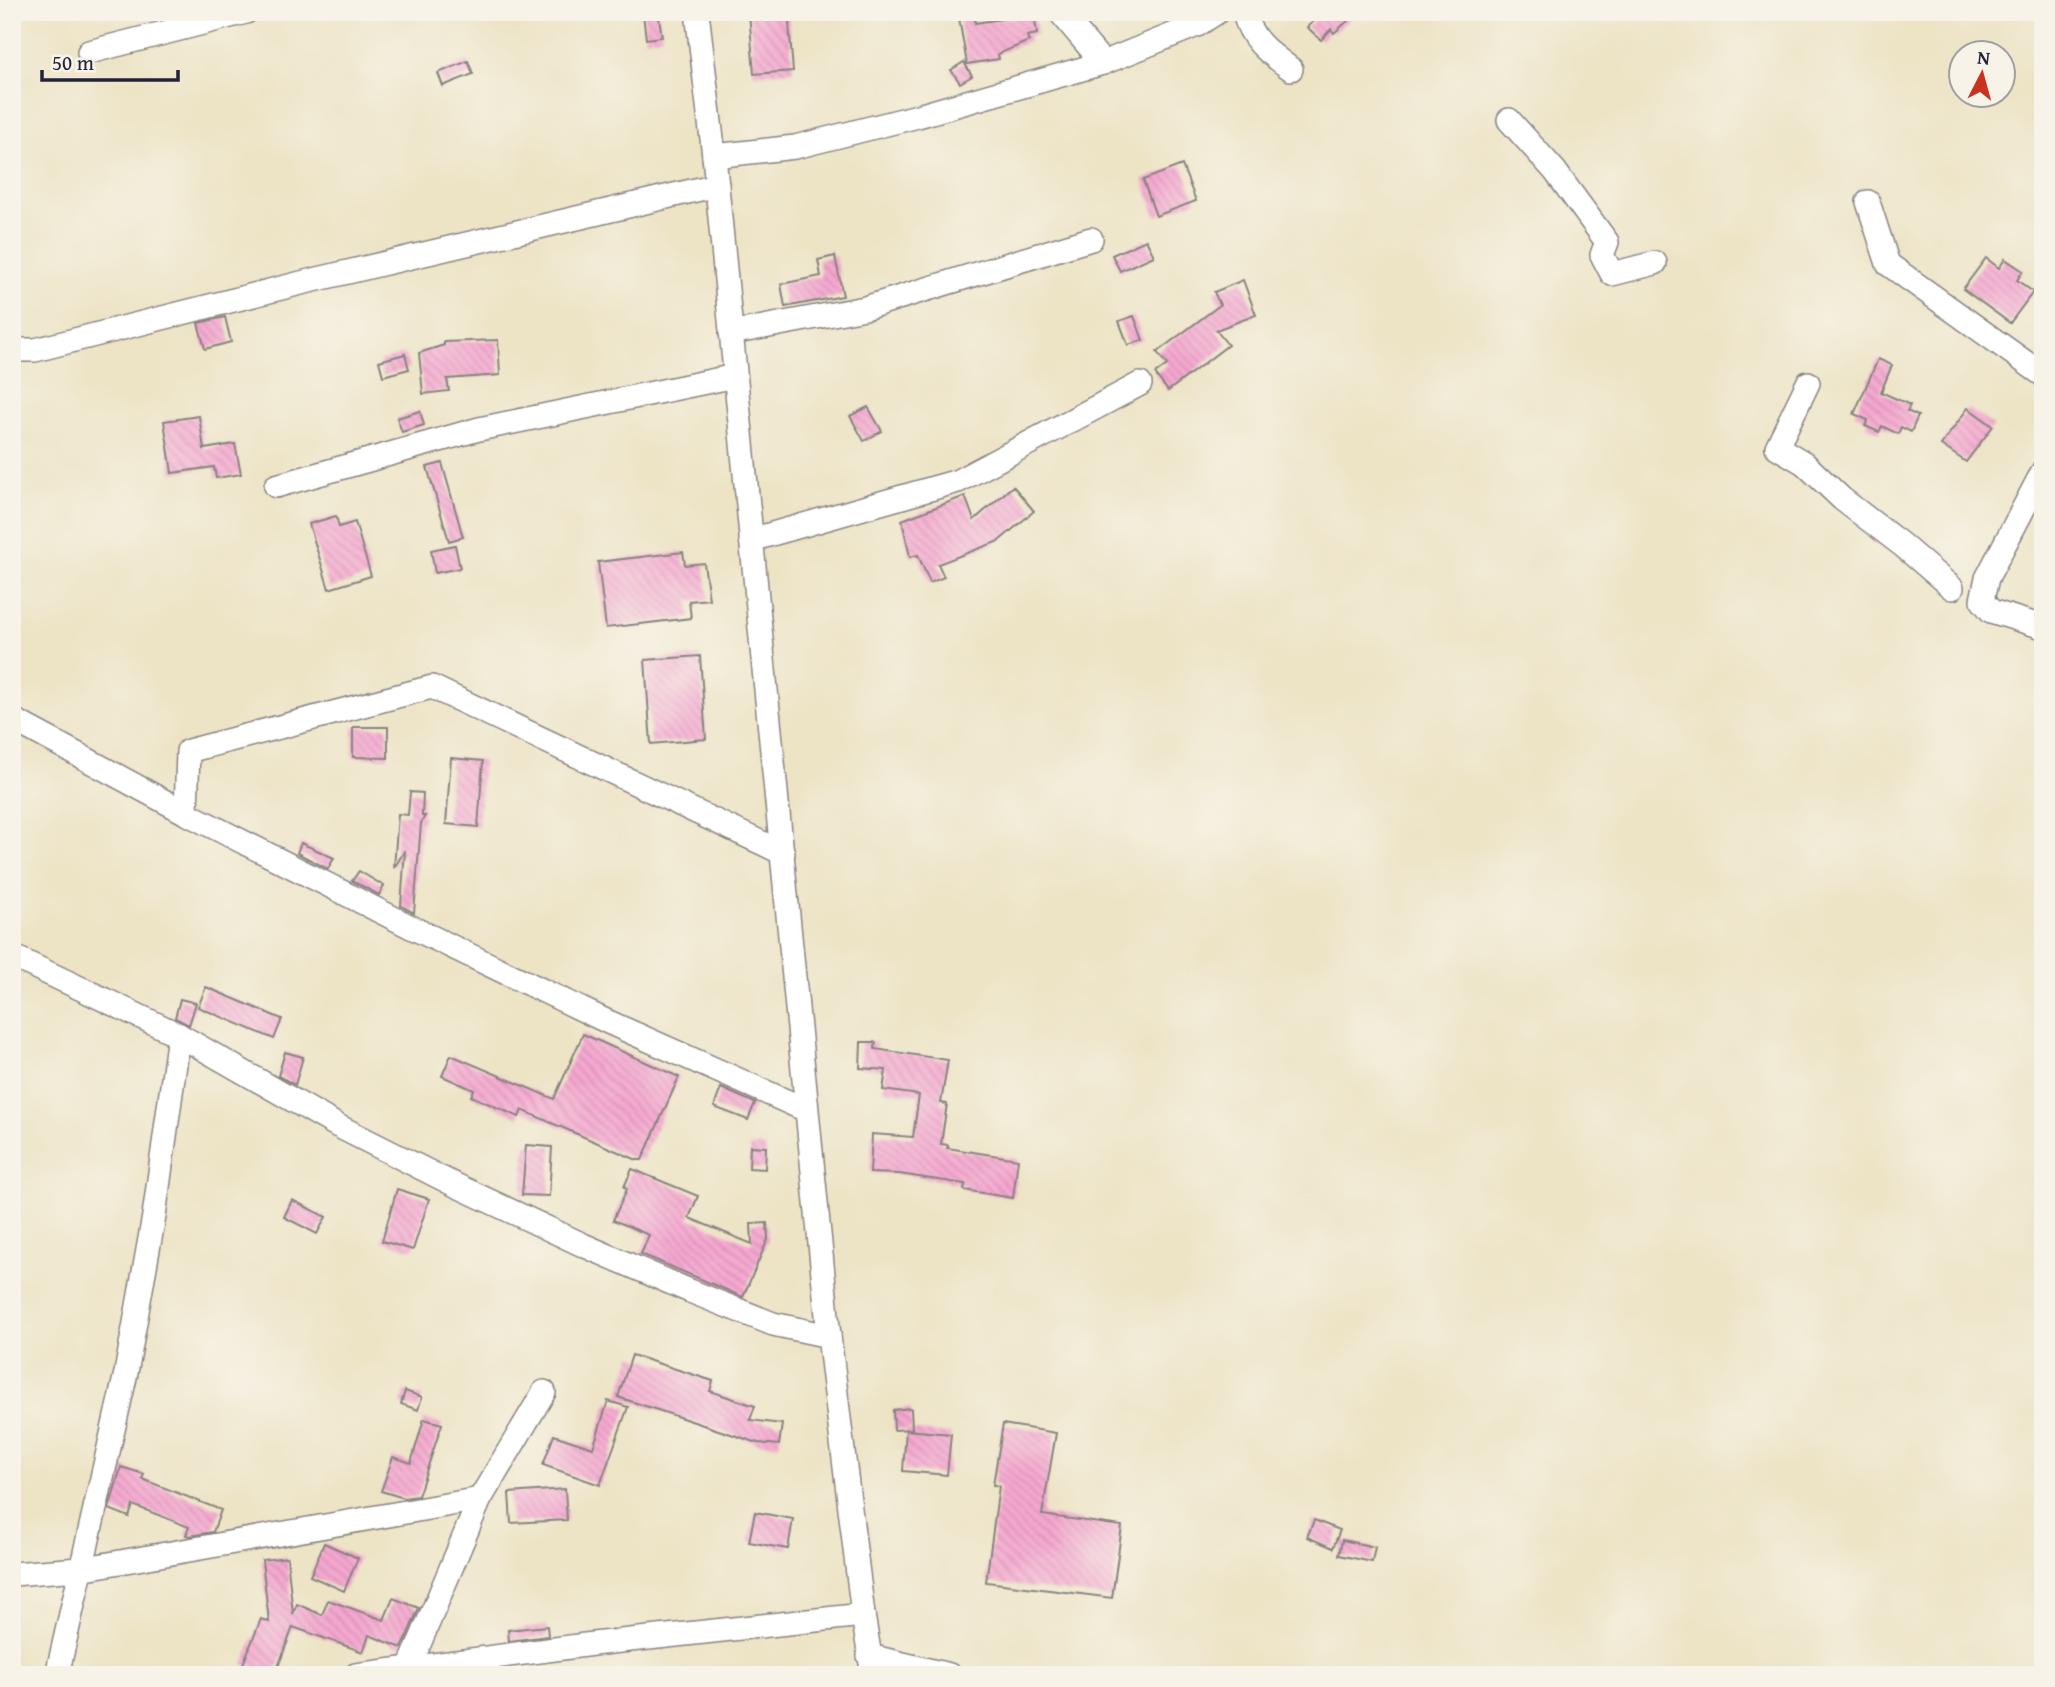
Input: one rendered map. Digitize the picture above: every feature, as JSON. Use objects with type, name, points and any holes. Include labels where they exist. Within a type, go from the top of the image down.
[{"type":"street","points":[[89,52],[246,12]]},
{"type":"street","points":[[697,12],[717,185],[806,1110],[863,1615],[871,1666],[949,1675]]},
{"type":"street","points":[[1060,12],[1102,63]]},
{"type":"street","points":[[714,156],[807,144],[918,117],[1102,63],[1197,25],[1217,12]]},
{"type":"street","points":[[1244,12],[1247,27],[1255,39],[1291,69]]},
{"type":"street","points":[[1509,120],[1555,171],[1607,242],[1602,255],[1612,274],[1655,263]]},
{"type":"street","points":[[12,350],[35,350],[301,283],[717,185]]},
{"type":"street","points":[[1868,202],[1888,264],[2043,375]]},
{"type":"street","points":[[731,333],[865,307],[1091,239]]},
{"type":"street","points":[[276,486],[479,429],[735,376]]},
{"type":"street","points":[[1808,383],[1777,447],[1804,463],[1842,499],[1952,588]]},
{"type":"street","points":[[751,540],[958,481],[1140,384]]},
{"type":"street","points":[[2043,471],[1987,579],[1982,600],[1991,611],[2043,627]]},
{"type":"street","points":[[186,813],[188,751],[432,687],[783,853]]},
{"type":"street","points":[[12,719],[186,813],[411,926],[606,1021],[806,1110]]},
{"type":"street","points":[[12,956],[179,1035],[338,1126],[583,1245],[773,1324],[830,1336]]},
{"type":"street","points":[[57,1675],[128,1360],[154,1216],[179,1035]]},
{"type":"street","points":[[409,1668],[480,1499],[544,1392]]},
{"type":"street","points":[[12,1574],[80,1569],[480,1499]]},
{"type":"street","points":[[356,1675],[593,1644],[863,1615]]},
{"type":"building","points":[[658,12],[662,37],[646,39],[643,14]]},
{"type":"building","points":[[749,12],[788,12],[793,71],[754,74]]},
{"type":"building","points":[[958,12],[973,12],[975,23],[1034,14],[1037,34],[1027,36],[1029,41],[998,54],[999,59],[967,64]]},
{"type":"building","points":[[1316,12],[1358,12],[1334,33],[1331,29],[1321,40],[1307,27],[1320,16]]},
{"type":"building","points":[[468,61],[473,74],[443,86],[438,73]]},
{"type":"building","points":[[964,62],[972,76],[960,83],[951,70]]},
{"type":"building","points":[[1182,165],[1196,201],[1156,216],[1143,180]]},
{"type":"building","points":[[1146,240],[1154,256],[1120,271],[1112,255]]},
{"type":"building","points":[[835,256],[843,296],[785,307],[781,284],[821,276],[818,260]]},
{"type":"building","points":[[1986,258],[1999,268],[2005,259],[2023,271],[2017,280],[2033,292],[2010,323],[1963,289]]},
{"type":"building","points":[[1243,280],[1256,315],[1216,330],[1228,345],[1168,391],[1155,374],[1167,365],[1157,352],[1220,305],[1214,292]]},
{"type":"building","points":[[1134,316],[1143,340],[1128,345],[1119,321]]},
{"type":"building","points":[[225,317],[231,342],[205,349],[198,323]]},
{"type":"building","points":[[498,340],[500,375],[447,379],[449,391],[423,394],[419,353],[444,345],[444,342]]},
{"type":"building","points":[[405,354],[409,369],[383,376],[379,361]]},
{"type":"building","points":[[1878,359],[1892,365],[1881,392],[1910,405],[1907,411],[1918,416],[1911,432],[1901,427],[1898,434],[1882,426],[1879,432],[1865,426],[1868,420],[1854,414]]},
{"type":"building","points":[[868,407],[882,431],[864,441],[850,416]]},
{"type":"building","points":[[1968,408],[1993,426],[1966,462],[1941,445]]},
{"type":"building","points":[[420,411],[424,425],[402,432],[397,418]]},
{"type":"building","points":[[199,416],[204,449],[235,444],[241,474],[216,478],[214,467],[172,473],[164,421]]},
{"type":"building","points":[[442,463],[463,537],[449,541],[427,467]]},
{"type":"building","points":[[1013,486],[1034,511],[999,541],[938,564],[944,577],[930,583],[918,555],[910,557],[902,520],[965,496],[974,520]]},
{"type":"building","points":[[336,516],[339,527],[355,522],[371,576],[329,589],[309,524]]},
{"type":"building","points":[[455,545],[460,568],[435,573],[431,550]]},
{"type":"building","points":[[683,552],[685,565],[704,563],[709,599],[689,601],[691,618],[606,628],[598,562]]},
{"type":"building","points":[[700,656],[706,739],[651,744],[645,660]]},
{"type":"building","points":[[353,727],[388,727],[388,758],[353,757]]},
{"type":"building","points":[[451,758],[483,761],[478,827],[446,824]]},
{"type":"building","points":[[410,792],[423,793],[422,816],[425,816],[421,823],[414,913],[401,906],[405,850],[394,868],[398,814],[408,815]]},
{"type":"building","points":[[301,843],[334,858],[328,869],[297,853]]},
{"type":"building","points":[[359,871],[384,886],[379,895],[352,881]]},
{"type":"building","points":[[206,987],[282,1019],[274,1039],[198,1007]]},
{"type":"building","points":[[180,999],[196,1003],[189,1025],[175,1018]]},
{"type":"building","points":[[583,1034],[679,1077],[642,1160],[522,1110],[519,1117],[471,1096],[474,1090],[442,1076],[451,1055],[554,1099]]},
{"type":"building","points":[[861,1042],[876,1042],[875,1049],[948,1060],[941,1103],[947,1104],[941,1144],[948,1145],[947,1148],[1018,1159],[1013,1198],[964,1190],[965,1184],[899,1174],[870,1173],[872,1134],[913,1137],[919,1095],[883,1090],[886,1070],[860,1068]]},
{"type":"building","points":[[285,1052],[303,1057],[295,1085],[278,1076]]},
{"type":"building","points":[[721,1088],[755,1103],[748,1120],[714,1107]]},
{"type":"building","points":[[526,1145],[552,1147],[549,1196],[522,1195]]},
{"type":"building","points":[[750,1146],[766,1147],[765,1169],[749,1168]]},
{"type":"building","points":[[632,1169],[698,1196],[689,1218],[752,1244],[751,1224],[767,1223],[768,1239],[743,1297],[641,1254],[649,1235],[613,1220],[627,1189],[624,1187]]},
{"type":"building","points":[[397,1189],[429,1199],[413,1250],[382,1241]]},
{"type":"building","points":[[292,1200],[326,1217],[317,1234],[284,1217]]},
{"type":"building","points":[[632,1355],[713,1381],[710,1391],[755,1406],[750,1420],[782,1424],[779,1445],[758,1443],[618,1397]]},
{"type":"building","points":[[405,1391],[422,1397],[418,1410],[401,1404]]},
{"type":"building","points":[[608,1401],[628,1407],[600,1485],[543,1465],[554,1435],[593,1448]]},
{"type":"building","points":[[911,1408],[912,1429],[894,1430],[893,1410]]},
{"type":"building","points":[[424,1419],[442,1424],[418,1496],[404,1498],[381,1491],[393,1457],[411,1463]]},
{"type":"building","points":[[1003,1424],[1056,1433],[1042,1515],[1122,1526],[1112,1598],[986,1582],[999,1486],[993,1485]]},
{"type":"building","points":[[906,1430],[951,1434],[947,1475],[903,1471]]},
{"type":"building","points":[[121,1467],[144,1474],[142,1479],[221,1510],[213,1532],[186,1535],[189,1527],[133,1505],[129,1517],[109,1509]]},
{"type":"building","points":[[565,1489],[567,1520],[511,1523],[509,1493]]},
{"type":"building","points":[[755,1512],[793,1519],[788,1549],[749,1542]]},
{"type":"building","points":[[1314,1520],[1340,1530],[1333,1548],[1307,1537]]},
{"type":"building","points":[[1342,1540],[1375,1547],[1372,1562],[1339,1555]]},
{"type":"building","points":[[324,1543],[358,1558],[344,1591],[310,1576]]},
{"type":"building","points":[[287,1557],[293,1614],[297,1604],[322,1615],[328,1600],[384,1620],[393,1598],[419,1608],[402,1648],[369,1635],[363,1652],[293,1627],[275,1675],[243,1664],[261,1619],[269,1622],[262,1560]]},
{"type":"building","points":[[547,1626],[548,1636],[509,1641],[508,1630]]}]
